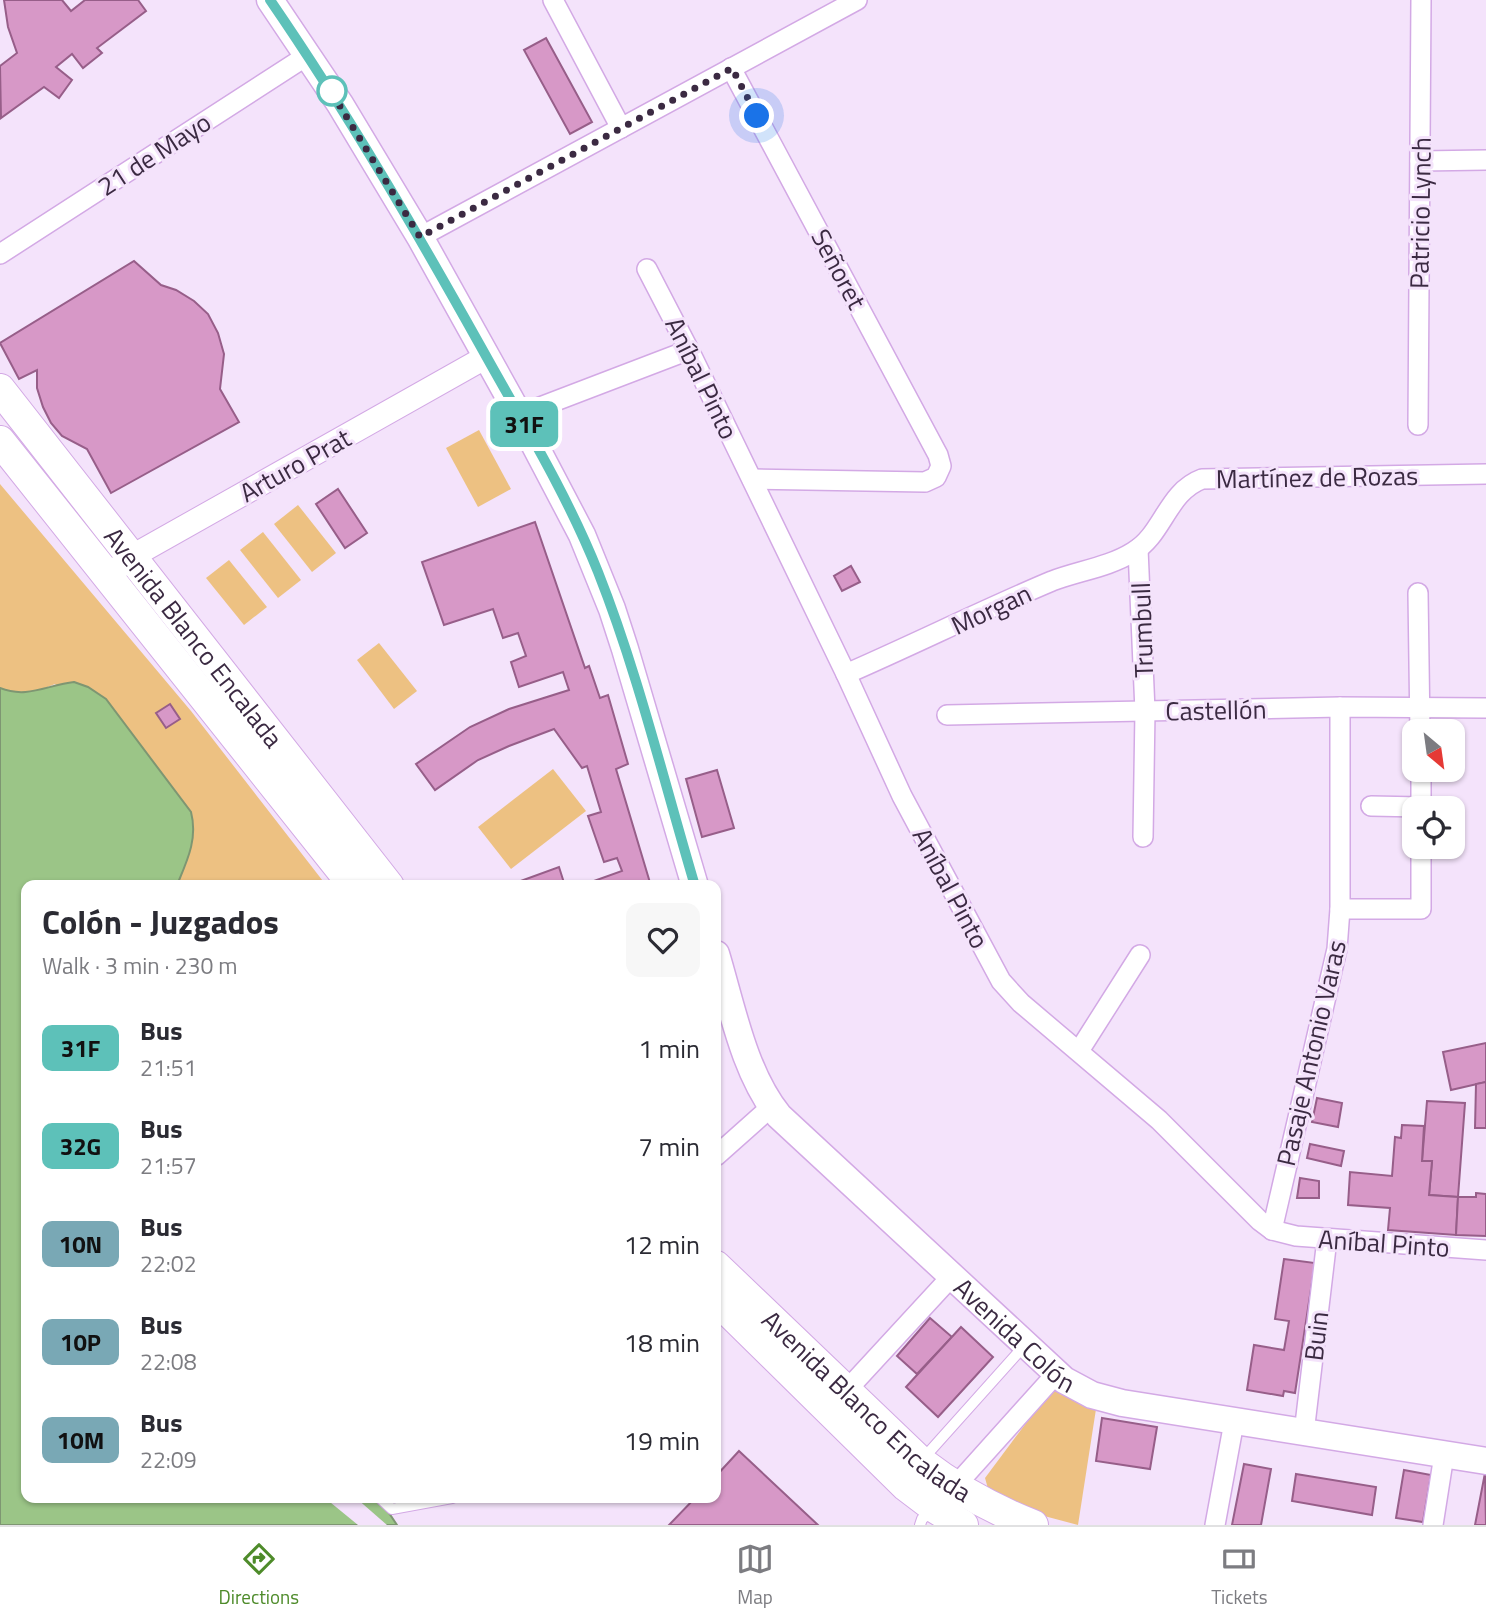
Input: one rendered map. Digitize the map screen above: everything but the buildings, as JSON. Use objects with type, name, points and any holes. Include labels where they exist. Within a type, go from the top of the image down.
[{"type":"main road","points":[[279,3],[420,237],[582,535],[612,609],[693,880]]},
{"type":"main road","name":"Avenida Blanco Encalada","points":[[0,388],[384,880]]},
{"type":"main road","name":"Avenida Blanco Encalada","points":[[0,441],[349,880]]},
{"type":"main road","name":"Avenida Colón","points":[[721,970],[751,1067],[771,1107],[799,1137],[1024,1345],[1056,1374],[1082,1391],[1107,1399],[1234,1422],[1486,1461]]},
{"type":"main road","name":"Avenida Blanco Encalada","points":[[721,1271],[920,1462],[948,1516]]},
{"type":"main road","name":"Avenida Blanco Encalada","points":[[721,1304],[905,1486],[948,1516]]},
{"type":"main road","name":"Avenida Blanco Encalada","points":[[948,1516],[979,1501],[1033,1525]]},
{"type":"street","points":[[553,0],[621,128]]},
{"type":"street","points":[[420,237],[857,0]]},
{"type":"street","name":"Patricio Lynch","points":[[1418,425],[1421,0]]},
{"type":"street","name":"21 de Mayo","points":[[0,254],[308,55]]},
{"type":"street","name":"Señoret","points":[[732,68],[940,460],[940,471],[936,477],[925,482],[752,479]]},
{"type":"street","points":[[1420,161],[1486,160]]},
{"type":"street","name":"Aníbal Pinto","points":[[647,269],[752,479],[911,815],[1001,981],[1014,997],[1159,1120],[1245,1208],[1272,1230],[1327,1239],[1486,1250]]},
{"type":"street","points":[[519,415],[689,350]]},
{"type":"street","name":"Arturo Prat","points":[[107,576],[131,557],[486,357]]},
{"type":"street","name":"Martínez de Rozas","points":[[1138,549],[1180,493],[1192,483],[1202,480],[1486,474]]},
{"type":"street","name":"Morgan","points":[[846,674],[1011,599],[1121,558],[1138,549]]},
{"type":"street","name":"Trumbull","points":[[1138,549],[1145,711],[1143,837]]},
{"type":"street","points":[[1418,593],[1420,719]]},
{"type":"street","name":"Castellón","points":[[947,715],[1340,707],[1486,708]]},
{"type":"street","name":"Pasaje Antonio Varas","points":[[1272,1230],[1337,949],[1340,909],[1340,707]]},
{"type":"street","points":[[1371,806],[1402,807]]},
{"type":"street","points":[[1340,909],[1421,909],[1421,859]]},
{"type":"street","points":[[1079,1052],[1140,955]]},
{"type":"street","points":[[721,1152],[771,1107]]},
{"type":"street","name":"Buin","points":[[1304,1433],[1327,1239]]},
{"type":"street","points":[[845,1392],[951,1277]]},
{"type":"street","points":[[948,1516],[1056,1374]]},
{"type":"street","points":[[1215,1525],[1234,1422]]},
{"type":"street","points":[[1433,1525],[1444,1455]]},
{"type":"lane","points":[[920,1462],[1024,1345]]},
{"type":"lane","points":[[385,1503],[392,1509],[425,1503]]},
{"type":"shaded area","points":[[479,430],[511,489],[478,507],[446,448]]},
{"type":"shaded area","points":[[0,484],[191,711],[322,880],[179,880],[192,841],[191,813],[55,684],[28,692],[0,688]]},
{"type":"shaded area","points":[[298,505],[336,553],[312,572],[274,524]]},
{"type":"shaded area","points":[[263,532],[301,580],[278,598],[240,550]]},
{"type":"shaded area","points":[[229,560],[267,607],[244,625],[206,578]]},
{"type":"shaded area","points":[[379,643],[417,691],[394,709],[357,660]]},
{"type":"shaded area","points":[[74,682],[88,687],[106,699],[191,812],[193,831],[190,850],[179,880],[21,880],[21,1503],[382,1503],[397,1525],[0,1525],[0,688],[28,692]]},
{"type":"shaded area","points":[[553,769],[586,811],[511,869],[478,827]]},
{"type":"shaded area","points":[[1053,1387],[1096,1409],[1078,1525],[1033,1513],[989,1492],[985,1478]]},
{"type":"pier","points":[[331,1503],[362,1503],[387,1525],[358,1525]]},
{"type":"bus line","name":"31F","points":[[270,0],[340,104],[420,237],[582,535],[612,609],[693,880]]},
{"type":"route","points":[[332,91],[329,88],[420,237],[732,68],[757,116]]}]
